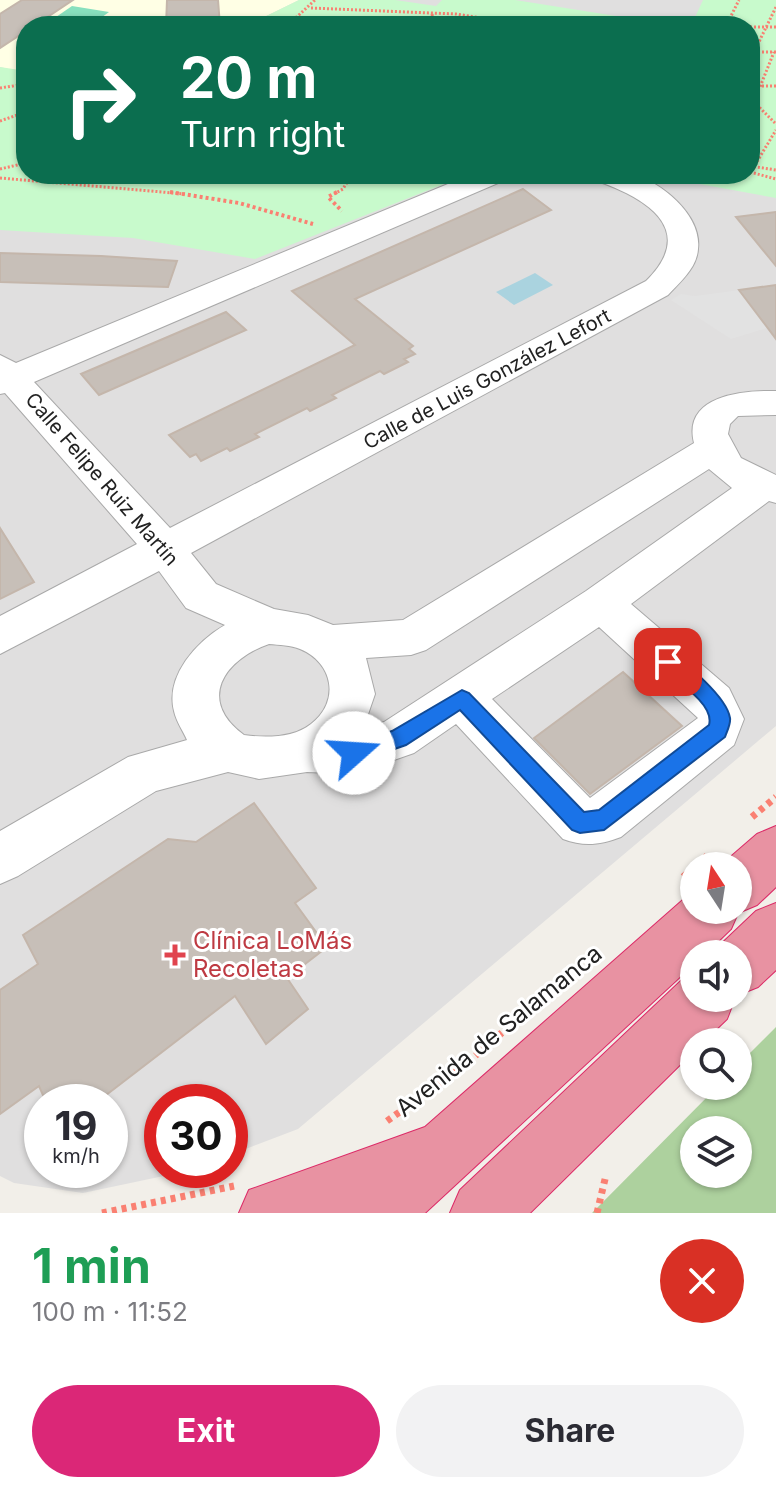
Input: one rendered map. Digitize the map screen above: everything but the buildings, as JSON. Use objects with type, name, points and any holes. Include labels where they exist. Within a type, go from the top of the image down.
[{"type":"highway","points":[[752,873],[776,852]]},
{"type":"highway","points":[[377,1213],[444,1152],[680,910]]},
{"type":"highway","points":[[752,954],[776,931]]},
{"type":"highway","points":[[483,1213],[691,1012]]},
{"type":"highway","points":[[256,1199],[444,1152]]},
{"type":"street","points":[[4,376],[471,184]]},
{"type":"street","name":"Calle de Luis González Lefort","points":[[165,549],[665,282],[681,265],[688,245],[680,221],[654,197],[626,184]]},
{"type":"street","name":"Calle Felipe Ruiz Martín","points":[[4,376],[165,549],[201,596],[269,626]]},
{"type":"street","points":[[309,752],[354,753],[398,738],[462,699],[769,488],[726,467],[711,450],[710,425],[718,413],[751,401],[776,403]]},
{"type":"street","points":[[333,643],[411,637],[711,450]]},
{"type":"street","points":[[0,636],[165,549]]},
{"type":"street","name":"Calle Felipe Ruiz Martín","points":[[201,596],[210,658]]},
{"type":"street","points":[[462,699],[580,822],[604,820],[718,730],[721,719],[713,702],[601,603]]},
{"type":"street","points":[[269,626],[293,626],[315,632],[333,643],[347,660],[353,679],[353,700],[345,720],[330,738],[309,752],[288,759],[247,758],[229,751],[212,738],[201,722],[196,703],[199,680],[210,658],[226,642],[247,631],[269,626]]},
{"type":"street","points":[[145,772],[196,703]]},
{"type":"street","points":[[0,859],[145,772],[229,751]]},
{"type":"path","points":[[300,16],[311,8],[315,0]]},
{"type":"path","points":[[760,38],[776,7]]},
{"type":"path","points":[[311,8],[448,16]]},
{"type":"path","points":[[760,28],[776,27]]},
{"type":"path","points":[[775,52],[760,87],[776,86]]},
{"type":"path","points":[[760,107],[776,124]]},
{"type":"path","points":[[760,154],[776,130]]},
{"type":"path","points":[[87,184],[130,187],[282,212],[356,233]]},
{"type":"path","points":[[346,184],[328,200],[356,233]]},
{"type":"path","name":"Avenida de Salamanca","points":[[385,1122],[460,1069],[577,968]]},
{"type":"path","points":[[597,1213],[606,1175]]},
{"type":"path","points":[[102,1213],[256,1199]]},
{"type":"shaded area","points":[[0,0],[776,0],[776,726],[298,1129],[248,1148],[248,1084],[144,1084],[144,1180],[128,1184],[128,1084],[24,1084],[24,1184],[0,1176]]},
{"type":"shaded area","points":[[0,0],[299,0],[266,16],[16,16],[16,71],[0,67]]},
{"type":"shaded area","points":[[739,290],[767,328],[731,339],[671,300],[681,294],[694,296]]},
{"type":"shaded area","points":[[48,1188],[107,1188],[83,1193]]},
{"type":"green space","points":[[299,0],[395,0],[436,6],[442,0],[515,0],[616,16],[266,16]]},
{"type":"green space","points":[[703,0],[776,0],[776,198],[700,184],[760,184],[760,16],[696,16]]},
{"type":"green space","points":[[72,6],[109,12],[104,16],[58,16]]},
{"type":"green space","points":[[0,67],[16,69],[16,184],[444,184],[255,259],[133,238],[0,230]]},
{"type":"green space","points":[[776,1027],[776,1213],[592,1213],[680,1124],[680,1188],[752,1188],[752,1116],[688,1116],[704,1100],[752,1100],[752,1051]]},
{"type":"water","points":[[535,273],[553,285],[514,305],[496,292]]},
{"type":"place","name":"Clínica LoMás Recoletas","points":[[175,955]]},
{"type":"route","points":[[354,753],[398,738],[462,699],[580,822],[604,820],[718,730],[721,719],[713,702],[668,662]]}]
